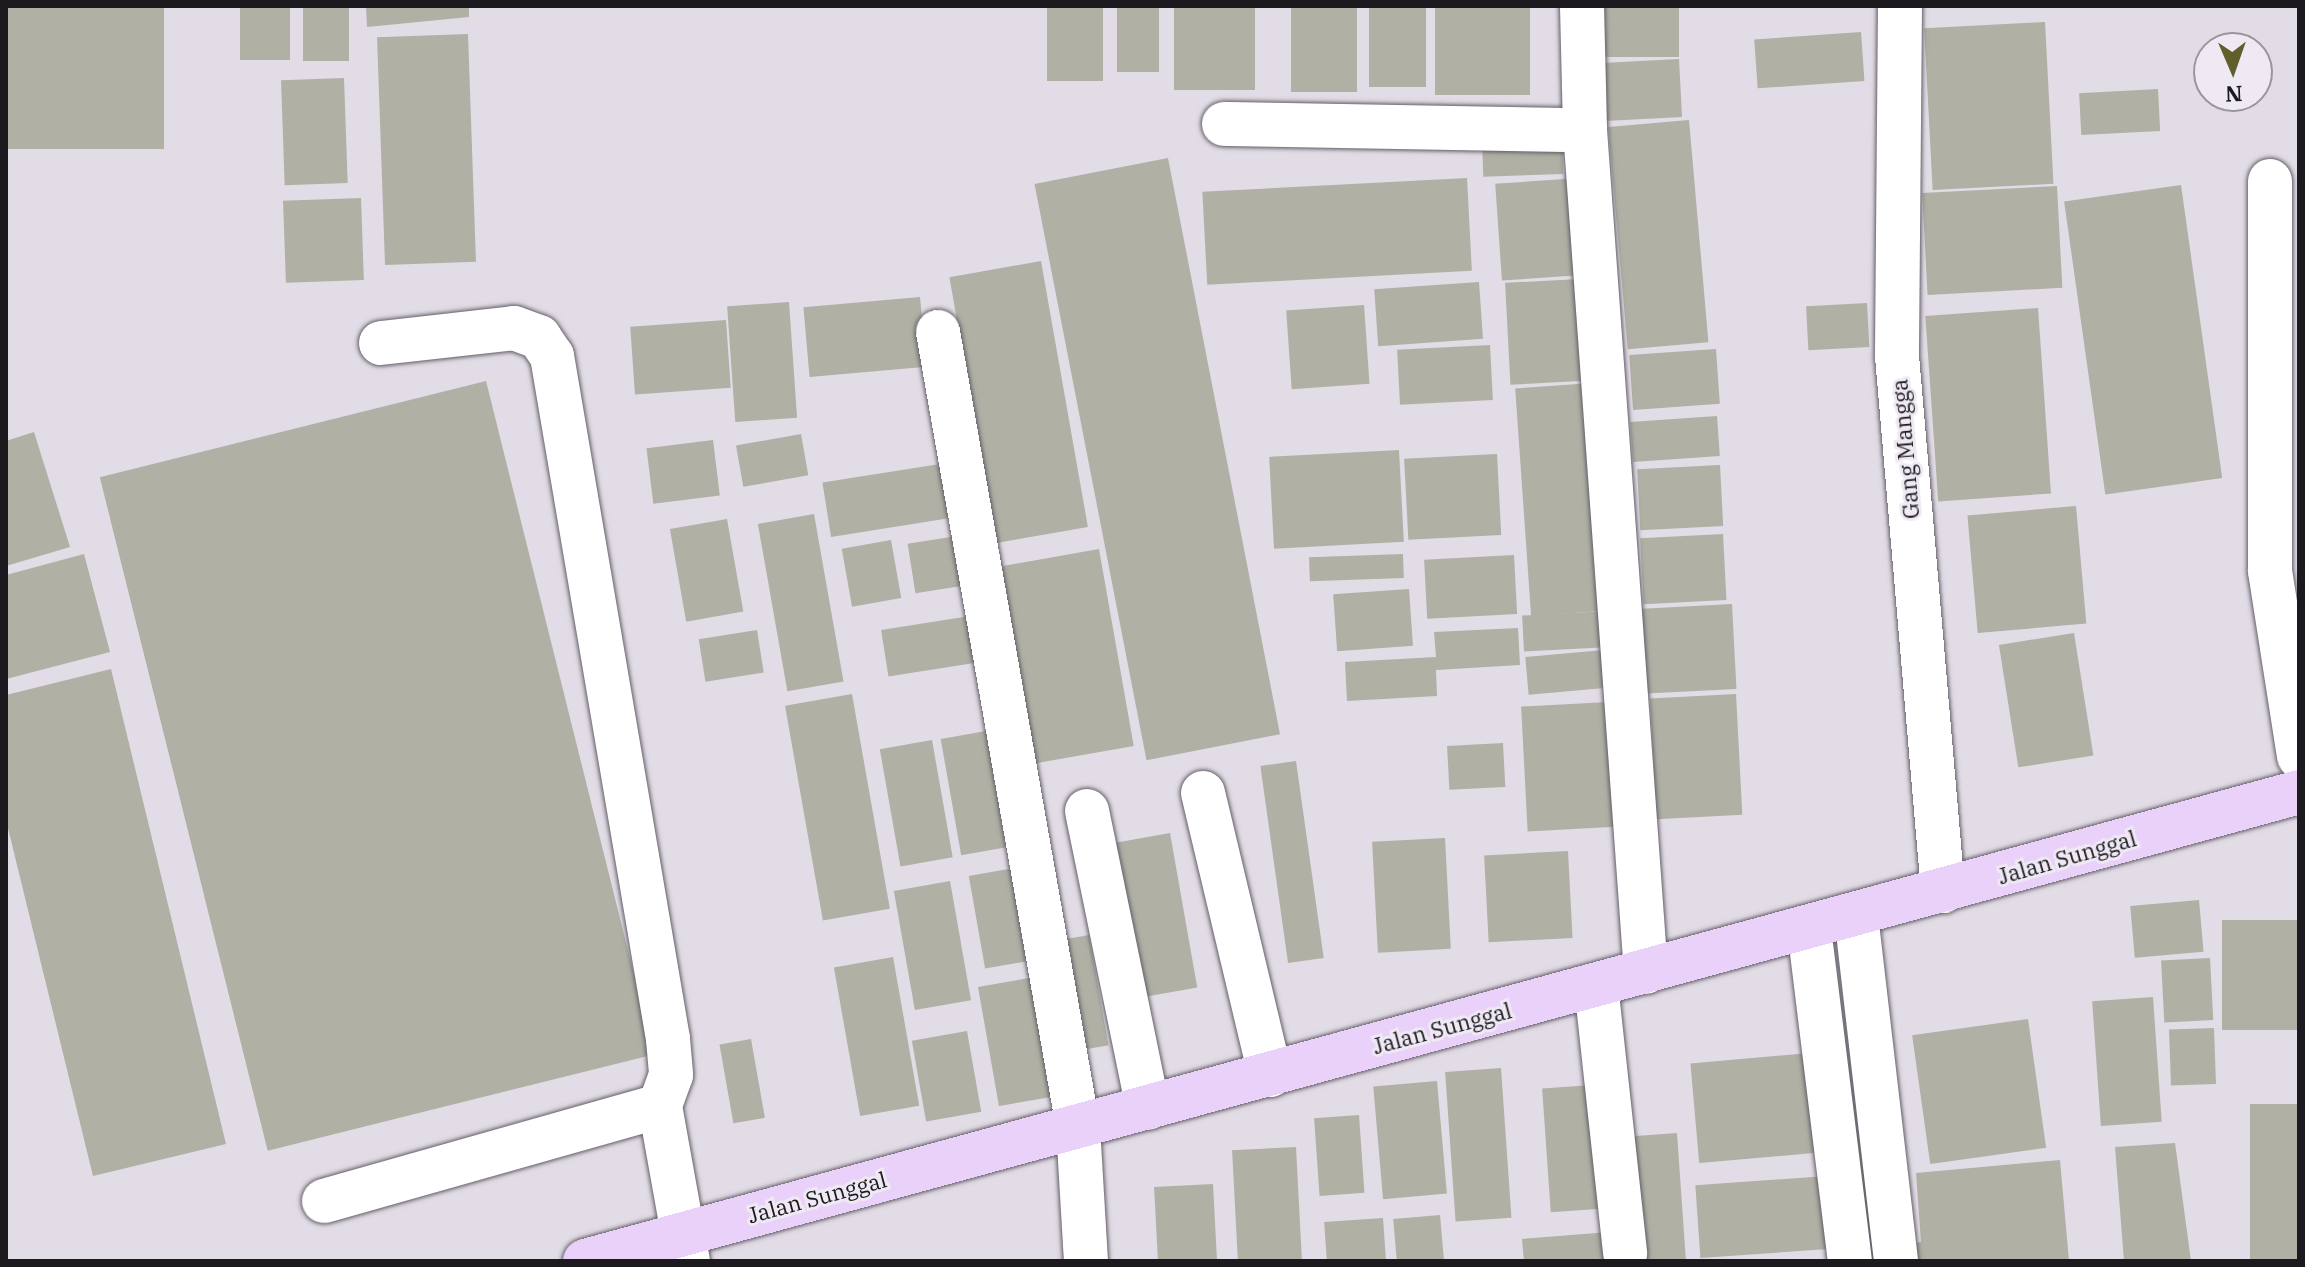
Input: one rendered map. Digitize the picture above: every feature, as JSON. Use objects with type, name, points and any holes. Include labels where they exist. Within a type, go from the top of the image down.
[{"type":"main road","name":"Jalan Sunggal","points":[[585,1261],[686,1248],[1078,1127],[2299,792]]},
{"type":"street","points":[[1582,6],[1585,130],[1646,972]]},
{"type":"street","name":"Gang Mangga","points":[[1900,6],[1897,356],[1943,891]]},
{"type":"street","points":[[1224,124],[1585,130]]},
{"type":"street","points":[[2270,181],[2270,571],[2299,757]]},
{"type":"street","points":[[381,343],[514,328],[539,337],[552,356],[668,1039],[671,1075],[660,1106],[686,1248]]},
{"type":"street","points":[[938,332],[1078,1127],[1086,1261]]},
{"type":"street","points":[[1203,793],[1270,1075]]},
{"type":"street","points":[[1087,811],[1148,1108]]},
{"type":"street","points":[[1856,915],[1896,1261]]},
{"type":"street","points":[[1809,928],[1850,1261]]},
{"type":"street","points":[[1596,985],[1625,1253]]},
{"type":"street","points":[[324,1201],[660,1106]]},
{"type":"building","points":[[6,6],[164,6],[164,149],[6,149]]},
{"type":"building","points":[[240,6],[290,6],[290,60],[240,60]]},
{"type":"building","points":[[303,6],[349,6],[349,61],[303,61]]},
{"type":"building","points":[[366,6],[469,6],[469,17],[367,27]]},
{"type":"building","points":[[1047,6],[1103,6],[1103,81],[1047,81]]},
{"type":"building","points":[[1117,6],[1159,6],[1159,72],[1117,72]]},
{"type":"building","points":[[1174,6],[1255,6],[1255,90],[1174,90]]},
{"type":"building","points":[[1291,6],[1357,6],[1357,92],[1291,92]]},
{"type":"building","points":[[1369,6],[1426,6],[1426,87],[1369,87]]},
{"type":"building","points":[[1435,6],[1530,6],[1530,95],[1435,95]]},
{"type":"building","points":[[1589,6],[1679,6],[1679,57],[1589,57]]},
{"type":"building","points":[[2045,22],[2053,184],[1933,190],[1924,28]]},
{"type":"building","points":[[1861,32],[1864,81],[1758,88],[1754,39]]},
{"type":"building","points":[[468,34],[476,262],[385,265],[377,37]]},
{"type":"building","points":[[1679,59],[1682,117],[1605,121],[1602,63]]},
{"type":"building","points":[[344,78],[348,183],[285,185],[281,80]]},
{"type":"building","points":[[2158,89],[2160,131],[2081,135],[2079,93]]},
{"type":"building","points":[[1689,120],[1708,342],[1628,349],[1608,127]]},
{"type":"building","points":[[1562,138],[1563,174],[1483,177],[1482,141]]},
{"type":"building","points":[[1168,158],[1280,734],[1147,760],[1034,184]]},
{"type":"building","points":[[1467,178],[1472,271],[1207,285],[1202,192]]},
{"type":"building","points":[[1579,178],[1586,275],[1502,281],[1495,184]]},
{"type":"building","points":[[2181,185],[2222,478],[2105,495],[2064,201]]},
{"type":"building","points":[[2057,186],[2062,288],[1928,295],[1922,193]]},
{"type":"building","points":[[361,198],[364,280],[286,283],[283,201]]},
{"type":"building","points":[[1041,261],[1088,527],[996,543],[949,277]]},
{"type":"building","points":[[1579,279],[1584,381],[1510,385],[1505,283]]},
{"type":"building","points":[[1479,282],[1483,339],[1378,346],[1374,289]]},
{"type":"building","points":[[920,297],[926,367],[810,377],[803,307]]},
{"type":"building","points":[[789,302],[797,418],[735,422],[727,306]]},
{"type":"building","points":[[1867,303],[1869,347],[1808,350],[1806,306]]},
{"type":"building","points":[[1364,305],[1370,384],[1292,389],[1286,310]]},
{"type":"building","points":[[2038,308],[2051,494],[1938,501],[1925,316]]},
{"type":"building","points":[[726,320],[731,388],[635,395],[630,327]]},
{"type":"building","points":[[1490,345],[1493,400],[1400,405],[1397,350]]},
{"type":"building","points":[[1716,349],[1720,404],[1633,410],[1629,355]]},
{"type":"building","points":[[486,381],[654,1054],[268,1151],[100,477]]},
{"type":"building","points":[[1593,383],[1609,610],[1531,616],[1515,388]]},
{"type":"building","points":[[1717,416],[1720,456],[1633,462],[1630,422]]},
{"type":"building","points":[[34,432],[70,547],[6,566],[6,441]]},
{"type":"building","points":[[801,434],[808,475],[743,487],[736,445]]},
{"type":"building","points":[[713,440],[720,496],[653,504],[646,448]]},
{"type":"building","points":[[1399,450],[1404,542],[1274,549],[1269,457]]},
{"type":"building","points":[[1497,454],[1501,535],[1408,540],[1404,459]]},
{"type":"building","points":[[940,464],[949,518],[831,537],[822,483]]},
{"type":"building","points":[[1720,465],[1723,526],[1640,530],[1637,469]]},
{"type":"building","points":[[2076,506],[2086,624],[1978,633],[1967,515]]},
{"type":"building","points":[[814,514],[844,681],[787,691],[758,524]]},
{"type":"building","points":[[727,519],[743,612],[686,622],[670,529]]},
{"type":"building","points":[[1723,534],[1726,600],[1644,604],[1640,538]]},
{"type":"building","points":[[957,536],[965,585],[915,593],[908,544]]},
{"type":"building","points":[[891,540],[901,598],[852,607],[842,549]]},
{"type":"building","points":[[1099,549],[1134,746],[1029,764],[995,567]]},
{"type":"building","points":[[84,554],[110,652],[6,679],[6,575]]},
{"type":"building","points":[[1403,554],[1404,578],[1310,581],[1309,557]]},
{"type":"building","points":[[1514,555],[1517,614],[1427,619],[1424,560]]},
{"type":"building","points":[[1409,589],[1413,646],[1337,651],[1333,594]]},
{"type":"building","points":[[1732,604],[1736,689],[1647,694],[1642,609]]},
{"type":"building","points":[[1608,611],[1610,647],[1524,651],[1522,616]]},
{"type":"building","points":[[970,616],[977,662],[888,677],[881,630]]},
{"type":"building","points":[[1518,628],[1520,665],[1436,670],[1437,696],[1347,701],[1345,662],[1436,657],[1434,632]]},
{"type":"building","points":[[757,630],[764,672],[705,682],[699,639]]},
{"type":"building","points":[[2074,633],[2093,755],[2018,767],[1999,645]]},
{"type":"building","points":[[1604,650],[1607,688],[1529,695],[1525,657]]},
{"type":"building","points":[[111,669],[226,1144],[93,1176],[6,820],[6,695]]},
{"type":"building","points":[[852,694],[890,909],[823,920],[785,706]]},
{"type":"building","points":[[1736,694],[1742,815],[1656,819],[1650,699]]},
{"type":"building","points":[[1608,702],[1615,827],[1528,831],[1521,707]]},
{"type":"building","points":[[986,731],[1006,847],[961,855],[941,739]]},
{"type":"building","points":[[932,740],[953,857],[900,866],[880,749]]},
{"type":"building","points":[[1503,743],[1505,787],[1449,790],[1447,746]]},
{"type":"building","points":[[1296,761],[1324,958],[1288,963],[1260,766]]},
{"type":"building","points":[[1170,833],[1197,988],[1141,998],[1114,843]]},
{"type":"building","points":[[1445,838],[1451,949],[1378,953],[1372,842]]},
{"type":"building","points":[[1568,851],[1573,938],[1489,942],[1484,855]]},
{"type":"building","points":[[1020,867],[1036,960],[985,969],[969,876]]},
{"type":"building","points":[[950,881],[971,1000],[915,1010],[894,891]]},
{"type":"building","points":[[2199,900],[2204,952],[2135,958],[2130,906]]},
{"type":"building","points":[[2222,920],[2299,920],[2299,1030],[2222,1030]]},
{"type":"building","points":[[1089,935],[1108,1045],[1076,1051],[1057,941]]},
{"type":"building","points":[[893,957],[919,1106],[860,1116],[834,967]]},
{"type":"building","points":[[2210,958],[2213,1020],[2164,1022],[2161,961]]},
{"type":"building","points":[[1040,976],[1061,1095],[999,1106],[978,987]]},
{"type":"building","points":[[2153,997],[2162,1122],[2101,1126],[2092,1001]]},
{"type":"building","points":[[2028,1019],[2046,1148],[1930,1164],[1912,1035]]},
{"type":"building","points":[[2214,1028],[2216,1084],[2171,1086],[2169,1030]]},
{"type":"building","points":[[967,1031],[981,1112],[926,1121],[912,1041]]},
{"type":"building","points":[[751,1039],[765,1118],[733,1123],[719,1045]]},
{"type":"building","points":[[1810,1053],[1819,1153],[1699,1163],[1690,1063]]},
{"type":"building","points":[[1501,1068],[1511,1218],[1456,1222],[1445,1072]]},
{"type":"building","points":[[1437,1081],[1447,1194],[1383,1199],[1373,1087]]},
{"type":"building","points":[[1592,1085],[1601,1209],[1551,1212],[1542,1088]]},
{"type":"building","points":[[2250,1104],[2299,1104],[2299,1261],[2250,1261]]},
{"type":"building","points":[[1359,1115],[1364,1193],[1320,1196],[1314,1118]]},
{"type":"building","points":[[1677,1133],[1686,1261],[1634,1261],[1625,1137]]},
{"type":"building","points":[[2175,1143],[2191,1261],[2124,1261],[2115,1147]]},
{"type":"building","points":[[1296,1147],[1302,1261],[1238,1261],[1232,1150]]},
{"type":"building","points":[[2060,1160],[2069,1261],[1913,1261],[1911,1244],[1921,1242],[1916,1173]]},
{"type":"building","points":[[1827,1176],[1832,1249],[1700,1258],[1695,1185]]},
{"type":"building","points":[[1213,1184],[1217,1261],[1158,1261],[1154,1187]]},
{"type":"building","points":[[1440,1215],[1444,1261],[1397,1261],[1393,1219]]},
{"type":"building","points":[[1383,1218],[1386,1261],[1327,1261],[1324,1222]]},
{"type":"building","points":[[1609,1232],[1611,1261],[1524,1261],[1522,1239]]}]
